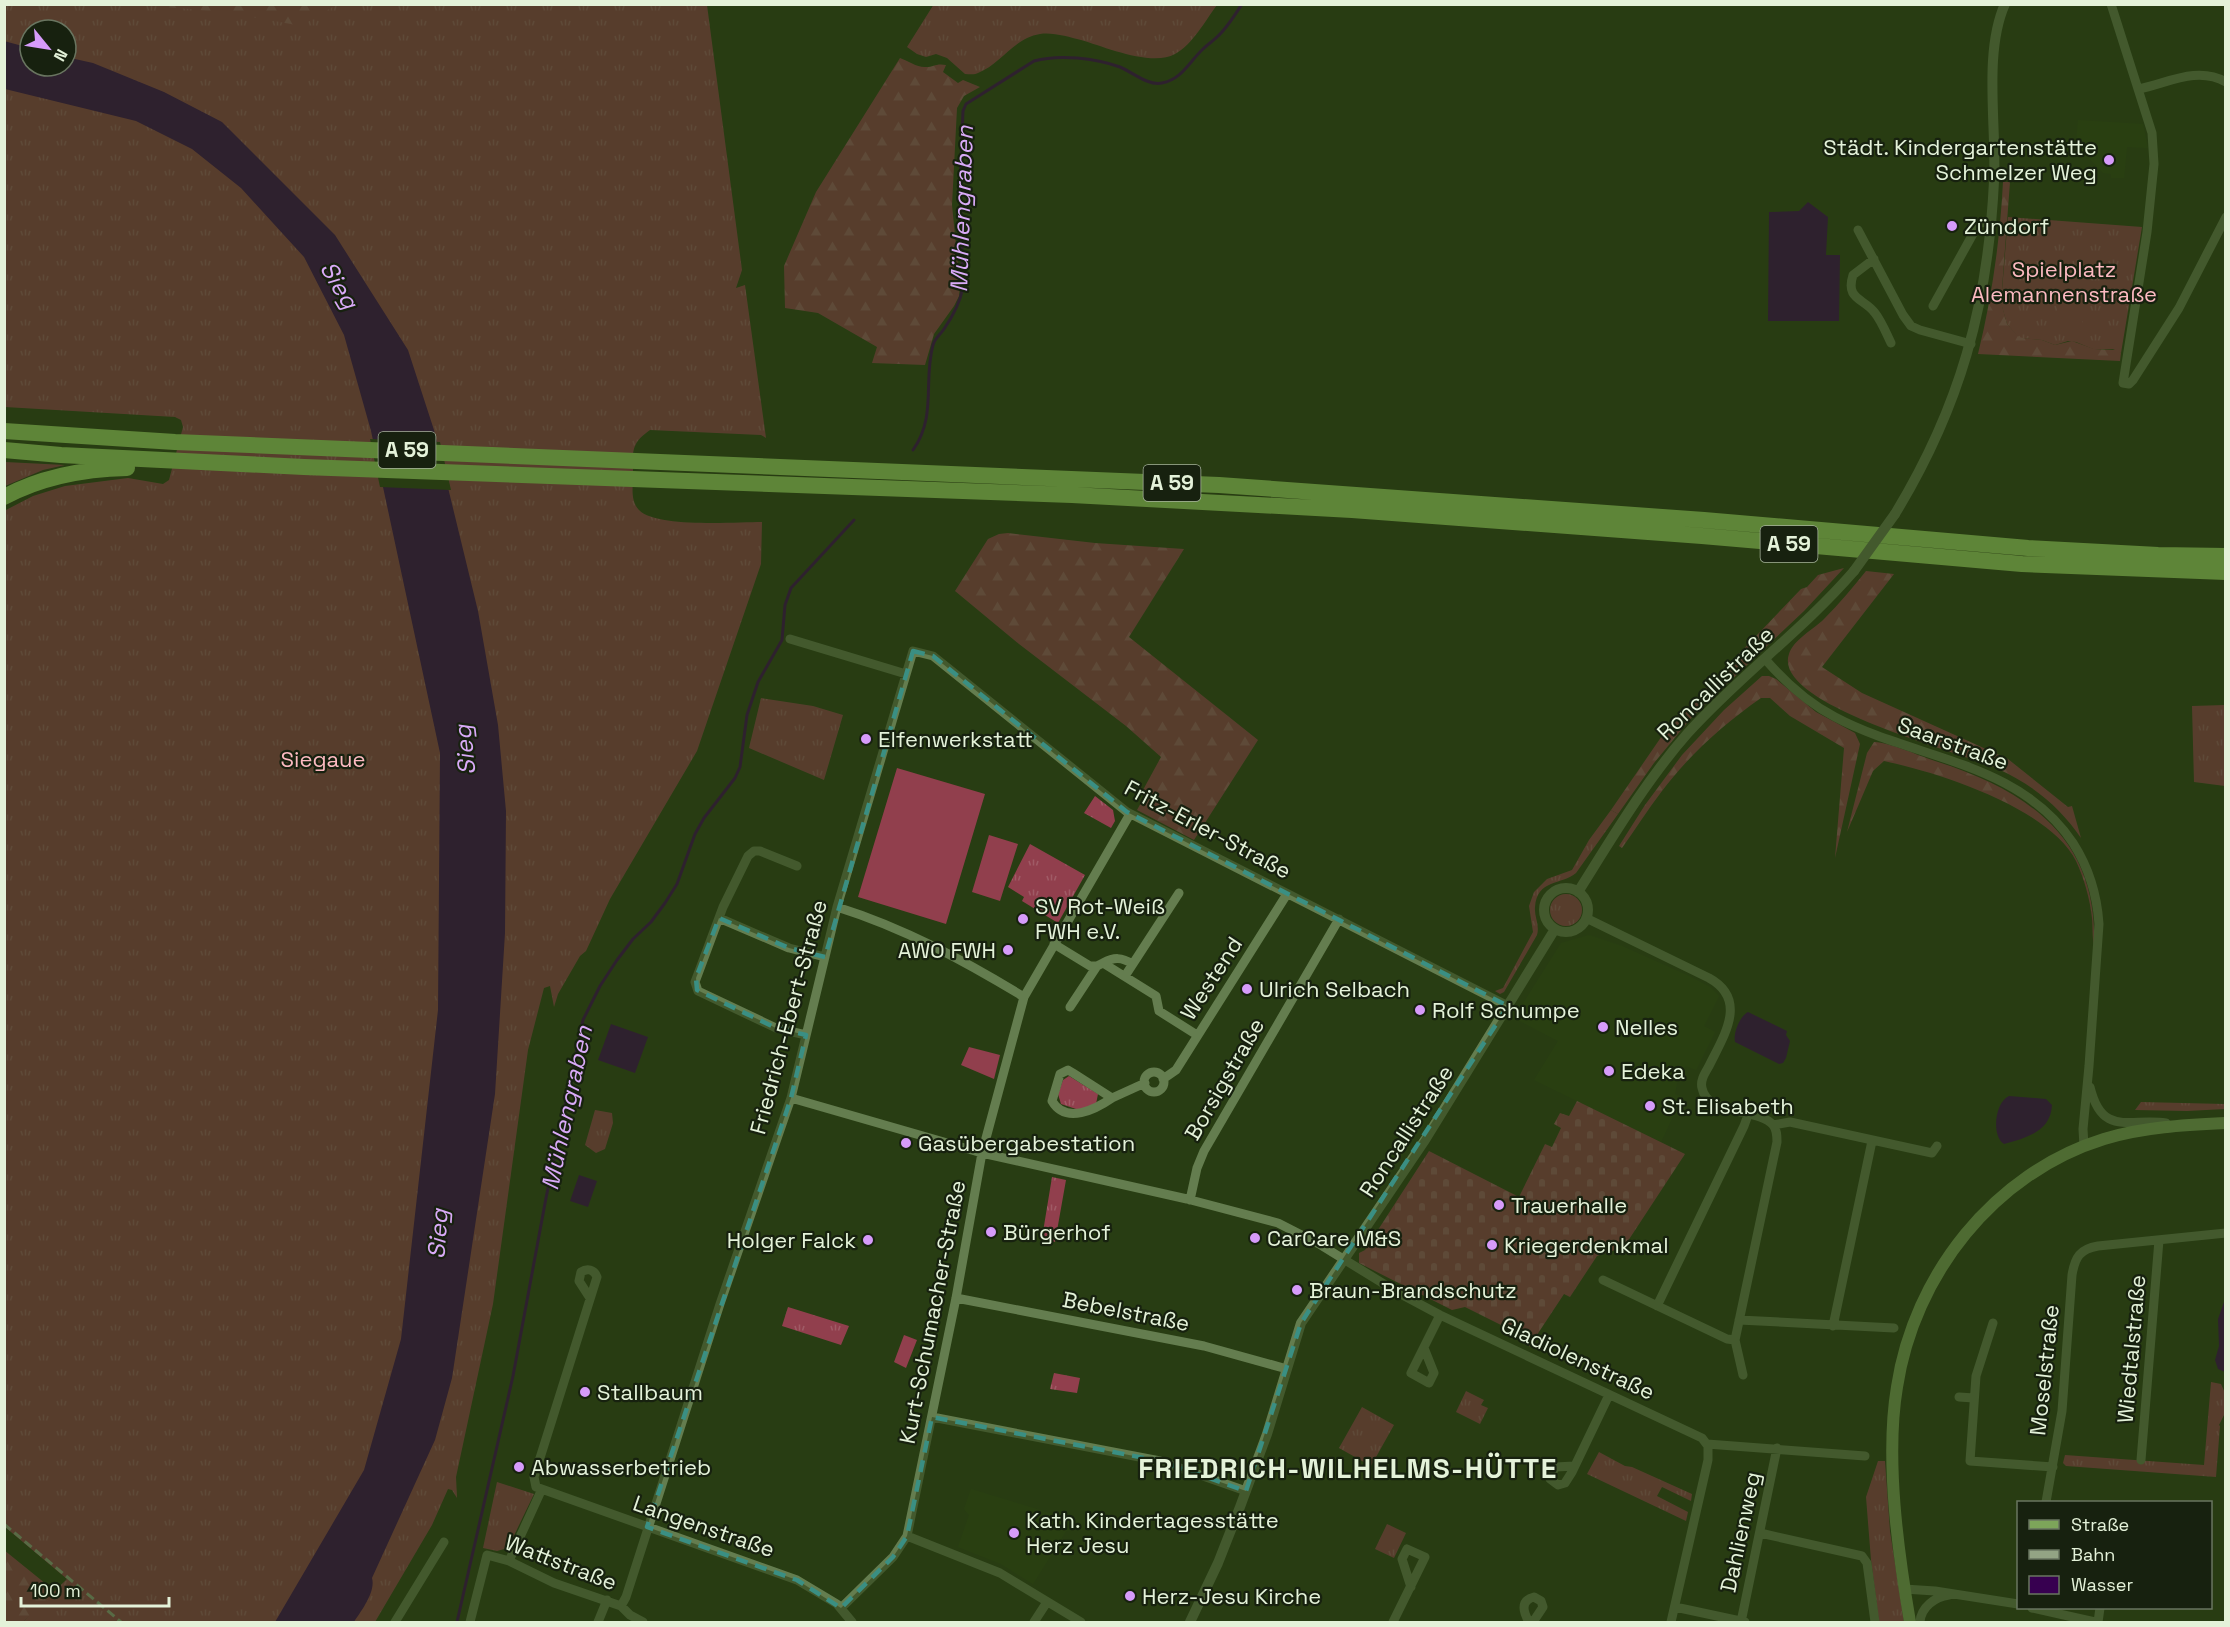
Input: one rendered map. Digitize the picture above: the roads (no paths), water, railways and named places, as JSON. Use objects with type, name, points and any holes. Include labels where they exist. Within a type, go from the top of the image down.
[{"type":"highway","name":"A 59","points":[[4,431],[176,442],[1230,486],[1704,520],[2028,548],[2226,556]]},
{"type":"highway","points":[[4,450],[174,464]]},
{"type":"highway","name":"A 59","points":[[174,464],[245,464],[637,479],[723,480],[1049,494],[1341,510],[1702,536],[2022,564],[2226,572]]},
{"type":"highway","points":[[4,497],[32,484],[65,473],[174,464]]},
{"type":"main road","points":[[1910,1623],[1895,1505],[1893,1420],[1897,1386],[1910,1332],[1927,1292],[1948,1258],[1991,1204],[2012,1186],[2037,1169],[2084,1146],[2131,1132],[2226,1123]]},
{"type":"street","name":"Roncallistraße","points":[[1578,892],[1666,759],[1708,713],[1810,618],[1854,571],[1895,514],[1919,475],[1940,433],[1960,382],[1971,344],[1986,273],[1995,178],[1995,47],[1998,22],[2005,4]]},
{"type":"street","points":[[2111,4],[2152,132],[2154,164],[2147,232],[2122,383],[2129,384],[2133,380],[2167,329],[2226,217]]},
{"type":"street","points":[[2139,89],[2195,75],[2215,77],[2226,82]]},
{"type":"street","points":[[1933,306],[1979,223],[1992,222]]},
{"type":"street","points":[[1858,230],[1899,308],[1911,326],[1971,344]]},
{"type":"street","points":[[1874,259],[1853,275],[1851,289],[1857,300],[1873,311],[1891,343]]},
{"type":"street","points":[[790,639],[906,674]]},
{"type":"street","name":"Friedrich-Ebert-Straße","points":[[621,1606],[626,1597],[747,1221],[791,1098],[837,907],[913,651]]},
{"type":"street","name":"Fritz-Erler-Straße","points":[[913,651],[933,656],[1130,814],[1508,1006]]},
{"type":"street","name":"Saarstraße","points":[[1765,659],[1800,694],[1833,717],[1869,734],[1983,772],[2011,785],[2040,806],[2068,835],[2086,867],[2098,908],[2099,947],[2082,1129],[2084,1146]]},
{"type":"street","name":"Kurt-Schumacher-Straße","points":[[841,1608],[876,1576],[908,1536],[956,1299],[982,1153],[1024,997],[1130,814]]},
{"type":"street","points":[[797,866],[760,851],[751,853],[719,918],[696,978],[697,990],[711,998],[776,1028],[806,1035]]},
{"type":"street","points":[[1561,888],[1570,888],[1578,892],[1587,904],[1586,918],[1576,929],[1569,931],[1555,929],[1545,915],[1544,907],[1547,898],[1561,888]]},
{"type":"street","points":[[1125,976],[1179,893]]},
{"type":"street","name":"Westend","points":[[1112,1098],[1144,1083],[1148,1075],[1152,1073],[1157,1073],[1163,1079],[1176,1070],[1287,894]]},
{"type":"street","points":[[837,907],[861,915],[950,954],[1024,997]]},
{"type":"street","points":[[719,918],[789,948],[825,957]]},
{"type":"street","points":[[1586,918],[1721,986],[1729,1000],[1731,1018],[1703,1078],[1702,1091],[1708,1099],[1734,1112],[1763,1119],[1773,1125],[1776,1130],[1777,1142],[1734,1340],[1743,1375]]},
{"type":"street","name":"Borsigstraße","points":[[1190,1200],[1197,1168],[1204,1151],[1340,919]]},
{"type":"street","name":"Roncallistraße","points":[[1190,1623],[1218,1563],[1246,1491],[1301,1323],[1425,1140],[1555,929]]},
{"type":"street","points":[[1054,944],[1090,966],[1100,965],[1125,976],[1156,996],[1159,1011],[1197,1035]]},
{"type":"street","points":[[1070,1007],[1100,965],[1112,958],[1120,958],[1132,964]]},
{"type":"street","points":[[1068,1070],[1112,1098],[1097,1108],[1078,1113],[1062,1110],[1052,1101],[1059,1074],[1068,1070]]},
{"type":"street","points":[[2088,1079],[2097,1108],[2109,1119],[2124,1124],[2159,1122],[2181,1126]]},
{"type":"street","name":"Gladiolenstraße","points":[[791,1098],[982,1153],[1190,1200],[1278,1223],[1319,1244],[1440,1315],[1705,1441],[1864,1456]]},
{"type":"street","points":[[1657,1306],[1748,1115]]},
{"type":"street","points":[[1773,1125],[1790,1122],[1932,1153],[1937,1146]]},
{"type":"street","points":[[1833,1326],[1872,1141]]},
{"type":"street","points":[[2159,1240],[2226,1233]]},
{"type":"street","name":"Moselstraße","points":[[2046,1501],[2067,1366],[2074,1262],[2079,1253],[2089,1248],[2159,1240]]},
{"type":"street","name":"Wiedtalstraße","points":[[2141,1460],[2159,1240]]},
{"type":"street","points":[[1603,1280],[1734,1340]]},
{"type":"street","points":[[509,1561],[538,1487],[534,1477],[537,1464],[590,1299]]},
{"type":"street","name":"Bebelstraße","points":[[956,1299],[1204,1346],[1287,1369]]},
{"type":"street","points":[[1424,1348],[1440,1315]]},
{"type":"street","points":[[1739,1320],[1894,1328]]},
{"type":"street","points":[[1993,1323],[1978,1367],[1970,1461],[2053,1467]]},
{"type":"street","points":[[1574,1466],[1609,1395]]},
{"type":"street","points":[[1959,1397],[1974,1398]]},
{"type":"street","points":[[932,1417],[1160,1461],[1246,1491]]},
{"type":"street","points":[[1671,1623],[1708,1460],[1705,1441]]},
{"type":"street","name":"Dahlienweg","points":[[1744,1622],[1777,1448]]},
{"type":"street","name":"Langenstraße","points":[[538,1487],[797,1580],[841,1608],[852,1623]]},
{"type":"street","points":[[1760,1533],[1858,1555],[1864,1559],[1875,1623]]},
{"type":"street","points":[[908,1536],[1000,1573],[1081,1623]]},
{"type":"street","points":[[395,1623],[444,1542]]},
{"type":"street","name":"Wattstraße","points":[[470,1623],[487,1555],[509,1561],[554,1583],[621,1606],[643,1623]]},
{"type":"street","points":[[1393,1623],[1411,1587]]},
{"type":"street","points":[[1904,1589],[2017,1604]]},
{"type":"street","points":[[1920,1623],[1920,1617],[1932,1601],[1940,1596],[1955,1594]]},
{"type":"street","points":[[598,1623],[607,1600]]},
{"type":"street","points":[[1034,1623],[1047,1602]]},
{"type":"street","points":[[1675,1607],[1744,1622]]},
{"type":"street","points":[[2044,1622],[2042,1609],[2097,1623]]},
{"type":"water","name":"Sieg","points":[[4,41],[18,45],[18,78],[78,78],[78,60],[93,63],[164,92],[222,122],[335,235],[408,350],[434,430],[478,611],[498,725],[506,811],[505,933],[495,1094],[452,1378],[435,1440],[372,1578],[370,1595],[354,1622],[275,1622],[364,1470],[401,1339],[438,1010],[440,753],[371,431],[344,335],[304,257],[241,188],[192,149],[136,121],[5,89]]},
{"type":"water","points":[[1808,202],[1828,217],[1826,255],[1840,255],[1839,321],[1768,321],[1769,212],[1799,211]]},
{"type":"water","points":[[1748,1012],[1787,1031],[1786,1035],[1790,1041],[1783,1063],[1779,1064],[1735,1042],[1738,1025]]},
{"type":"water","points":[[611,1024],[648,1037],[635,1073],[598,1060]]},
{"type":"water","points":[[2009,1096],[2046,1099],[2052,1105],[2047,1121],[2036,1132],[2004,1144],[1997,1134],[1996,1119],[2000,1105]]},
{"type":"water","points":[[579,1175],[597,1181],[588,1207],[570,1201]]},
{"type":"water","points":[[2225,1272],[2225,1372],[2218,1369],[2215,1360],[2219,1346],[2218,1319],[2224,1302]]},
{"type":"waterway","name":"Mühlengraben","points":[[913,450],[925,424],[933,345],[953,314],[963,287],[960,182],[963,111],[966,104],[1034,61],[1044,59],[1066,57],[1100,61],[1120,67],[1151,82],[1169,81],[1180,74],[1221,33],[1242,4]]},
{"type":"waterway","name":"Mühlengraben","points":[[457,1622],[513,1376],[546,1198],[583,1020],[600,986],[617,960],[633,939],[651,922],[677,884],[695,834],[704,818],[735,778],[740,767],[747,715],[758,682],[782,640],[785,605],[791,588],[854,520]]},
{"type":"railway","points":[[4,1524],[121,1622]]},
{"type":"place","name":"Städt. Kindergartenstätte Schmelzer Weg","points":[[2109,160]]},
{"type":"place","name":"Zündorf","points":[[1952,226]]},
{"type":"place","name":"Elfenwerkstatt","points":[[866,739]]},
{"type":"place","name":"SV Rot-Weiß FWH e.V.","points":[[1023,919]]},
{"type":"place","name":"AWO FWH","points":[[1008,950]]},
{"type":"place","name":"Ulrich Selbach","points":[[1247,989]]},
{"type":"place","name":"Rolf Schumpe","points":[[1420,1010]]},
{"type":"place","name":"Nelles","points":[[1603,1027]]},
{"type":"place","name":"Edeka","points":[[1609,1071]]},
{"type":"place","name":"St. Elisabeth","points":[[1650,1106]]},
{"type":"place","name":"Gasübergabestation","points":[[906,1143]]},
{"type":"place","name":"Trauerhalle","points":[[1499,1205]]},
{"type":"place","name":"Bürgerhof","points":[[991,1232]]},
{"type":"place","name":"CarCare M&S","points":[[1255,1238]]},
{"type":"place","name":"Holger Falck","points":[[868,1240]]},
{"type":"place","name":"Kriegerdenkmal","points":[[1492,1245]]},
{"type":"place","name":"Braun-Brandschutz","points":[[1297,1290]]},
{"type":"place","name":"Stallbaum","points":[[585,1392]]},
{"type":"place","name":"Abwasserbetrieb","points":[[519,1467]]},
{"type":"place","name":"Kath. Kindertagesstätte Herz Jesu","points":[[1014,1533]]},
{"type":"place","name":"Herz-Jesu Kirche","points":[[1130,1596]]},
{"type":"district","name":"FRIEDRICH-WILHELMS-HÜTTE","points":[[1348,1468]]},
{"type":"park label","name":"Spielplatz Alemannenstraße","points":[[2064,282]]},
{"type":"park label","name":"Siegaue","points":[[323,759]]}]
